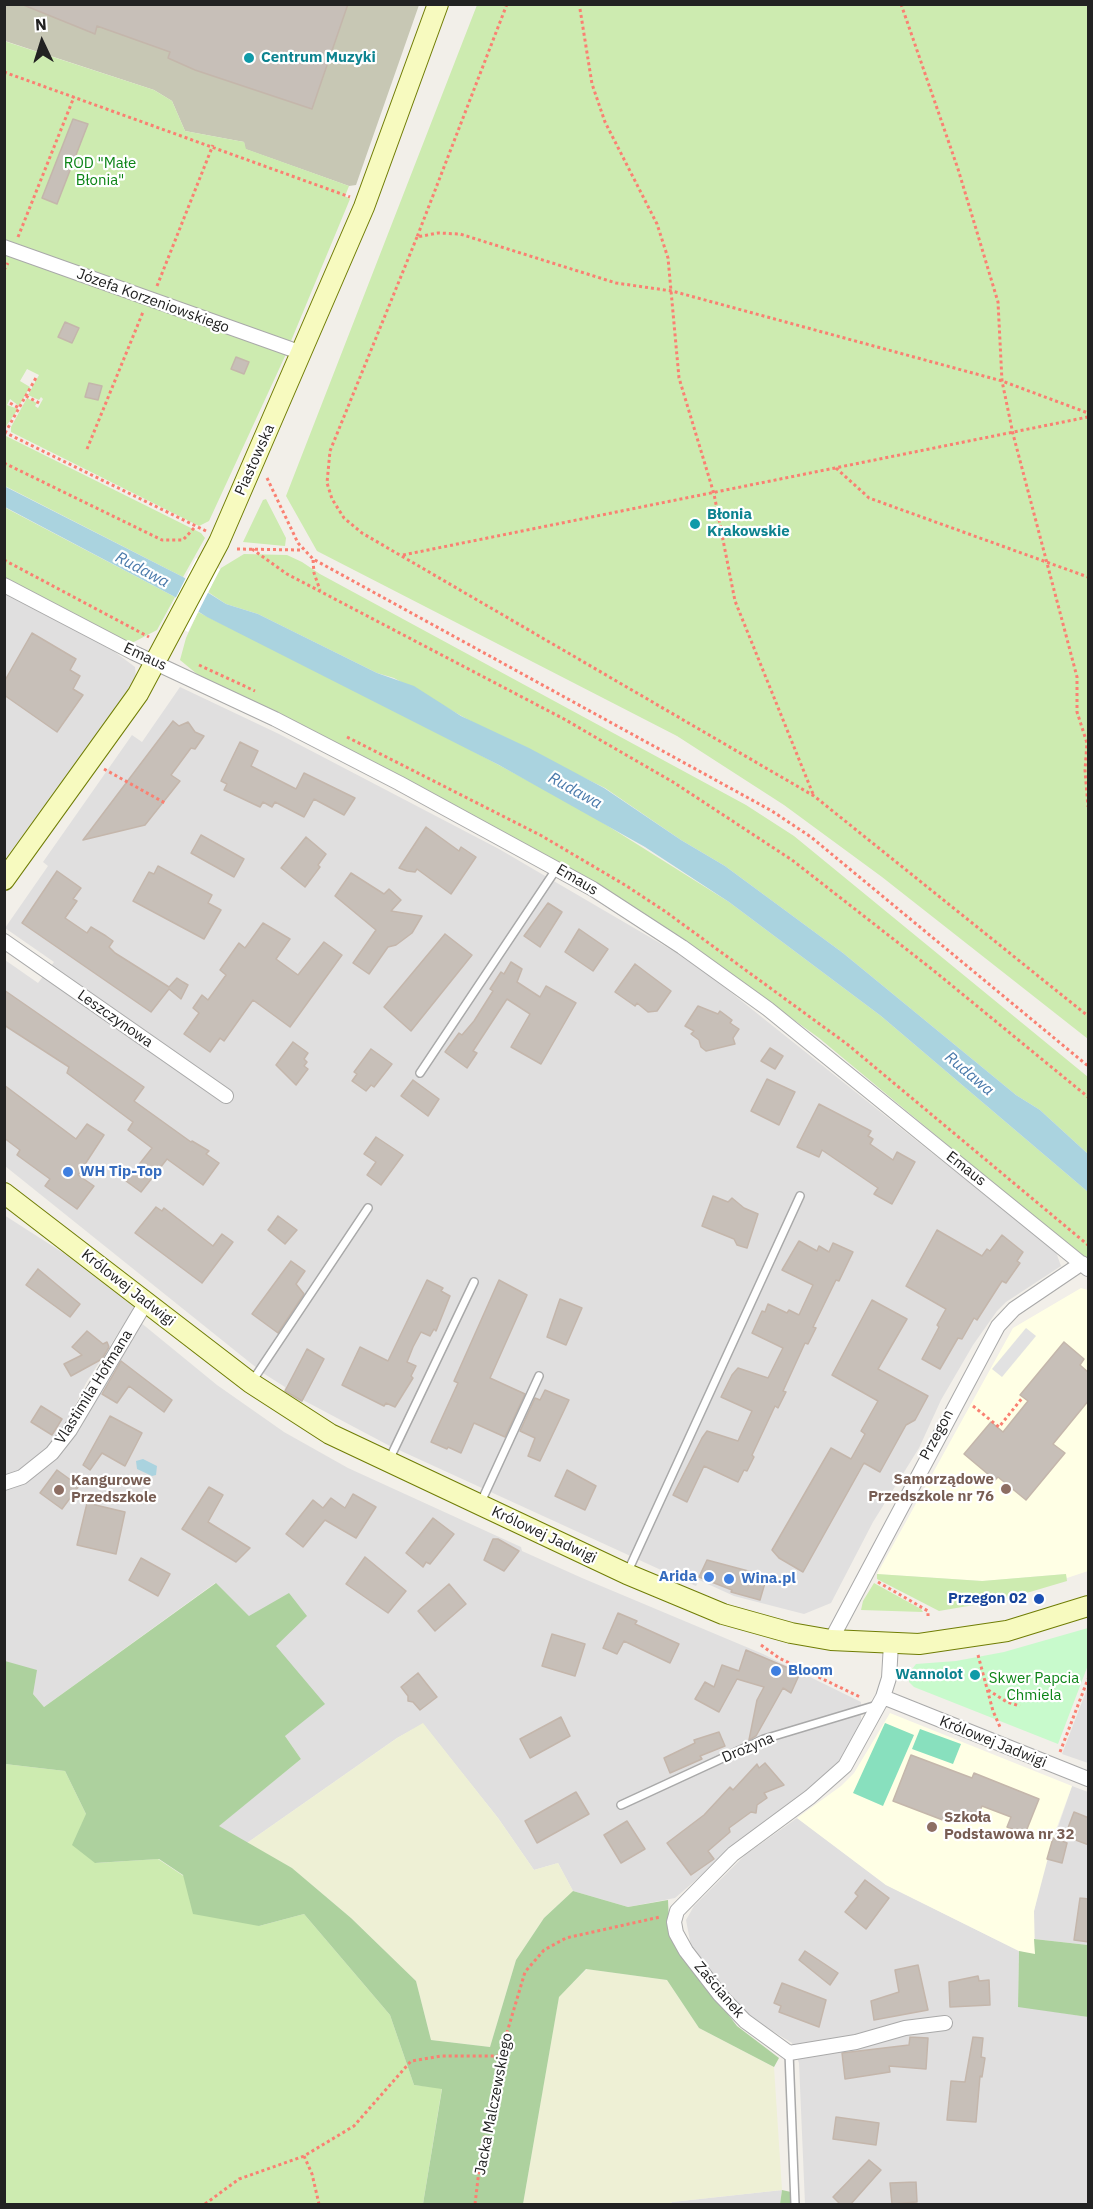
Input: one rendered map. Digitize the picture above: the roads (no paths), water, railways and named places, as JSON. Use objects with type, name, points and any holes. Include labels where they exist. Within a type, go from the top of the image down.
[{"type":"street","name":"Piastowska","points":[[4,880],[125,714],[156,663],[208,564],[364,207],[438,4]]},
{"type":"street","name":"Józefa Korzeniowskiego","points":[[10,246],[302,353]]},
{"type":"street","name":"Emaus","points":[[4,585],[156,663],[275,719],[557,868],[682,947],[768,1009],[1085,1266]]},
{"type":"street","name":"Leszczynowa","points":[[4,941],[226,1096]]},
{"type":"street","name":"Królowej Jadwigi","points":[[4,1193],[251,1383],[305,1419],[387,1462],[627,1574],[723,1614],[770,1628],[831,1640],[891,1644],[950,1641],[1007,1631],[1089,1606]]},
{"type":"street","name":"Przegon","points":[[831,1640],[998,1326],[1014,1309],[1085,1266]]},
{"type":"street","name":"Vlastimila Hofmana","points":[[4,1483],[22,1477],[52,1453],[70,1430],[146,1302]]},
{"type":"street","points":[[881,1701],[889,1678],[891,1644]]},
{"type":"street","name":"Królowej Jadwigi","points":[[881,1701],[1089,1779]]},
{"type":"street","name":"Zaścianek","points":[[789,2053],[745,2022],[720,1995],[676,1933],[674,1922],[677,1911],[733,1854],[833,1779],[845,1766],[881,1701]]},
{"type":"street","points":[[789,2053],[856,2042],[905,2028],[945,2023]]},
{"type":"lane","points":[[420,1073],[557,868]]},
{"type":"lane","points":[[627,1574],[800,1196]]},
{"type":"lane","points":[[251,1383],[368,1208]]},
{"type":"lane","points":[[387,1462],[474,1282]]},
{"type":"lane","points":[[480,1504],[539,1376]]},
{"type":"lane","name":"Drożyna","points":[[621,1805],[764,1739],[881,1701]]},
{"type":"lane","points":[[789,2053],[795,2205]]},
{"type":"water","name":"Rudawa","points":[[4,486],[183,577],[226,604],[258,614],[377,673],[414,686],[461,716],[529,748],[604,788],[681,840],[725,866],[843,953],[1016,1095],[1040,1110],[1088,1154],[1088,1192],[881,1016],[729,902],[645,847],[499,765],[207,617],[175,597],[5,507]]},
{"type":"water","points":[[143,1459],[157,1466],[156,1475],[152,1476],[137,1469],[136,1461]]},
{"type":"place","name":"Centrum Muzyki","points":[[249,58]]},
{"type":"place","name":"Błonia Krakowskie","points":[[695,524]]},
{"type":"place","name":"WH Tip-Top","points":[[68,1172]]},
{"type":"place","name":"Samorządowe Przedszkole nr 76","points":[[1006,1489]]},
{"type":"place","name":"Kangurowe Przedszkole","points":[[59,1490]]},
{"type":"place","name":"Arida","points":[[709,1577]]},
{"type":"place","name":"Wina.pl","points":[[729,1579]]},
{"type":"place","name":"Przegon 02","points":[[1039,1599]]},
{"type":"place","name":"Bloom","points":[[776,1671]]},
{"type":"place","name":"Wannolot","points":[[975,1675]]},
{"type":"place","name":"Szkoła Podstawowa nr 32","points":[[932,1827]]},
{"type":"park label","name":"ROD \"Małe Błonia\"","points":[[100,172]]},
{"type":"park label","name":"Skwer Papcia Chmiela","points":[[1034,1688]]}]
